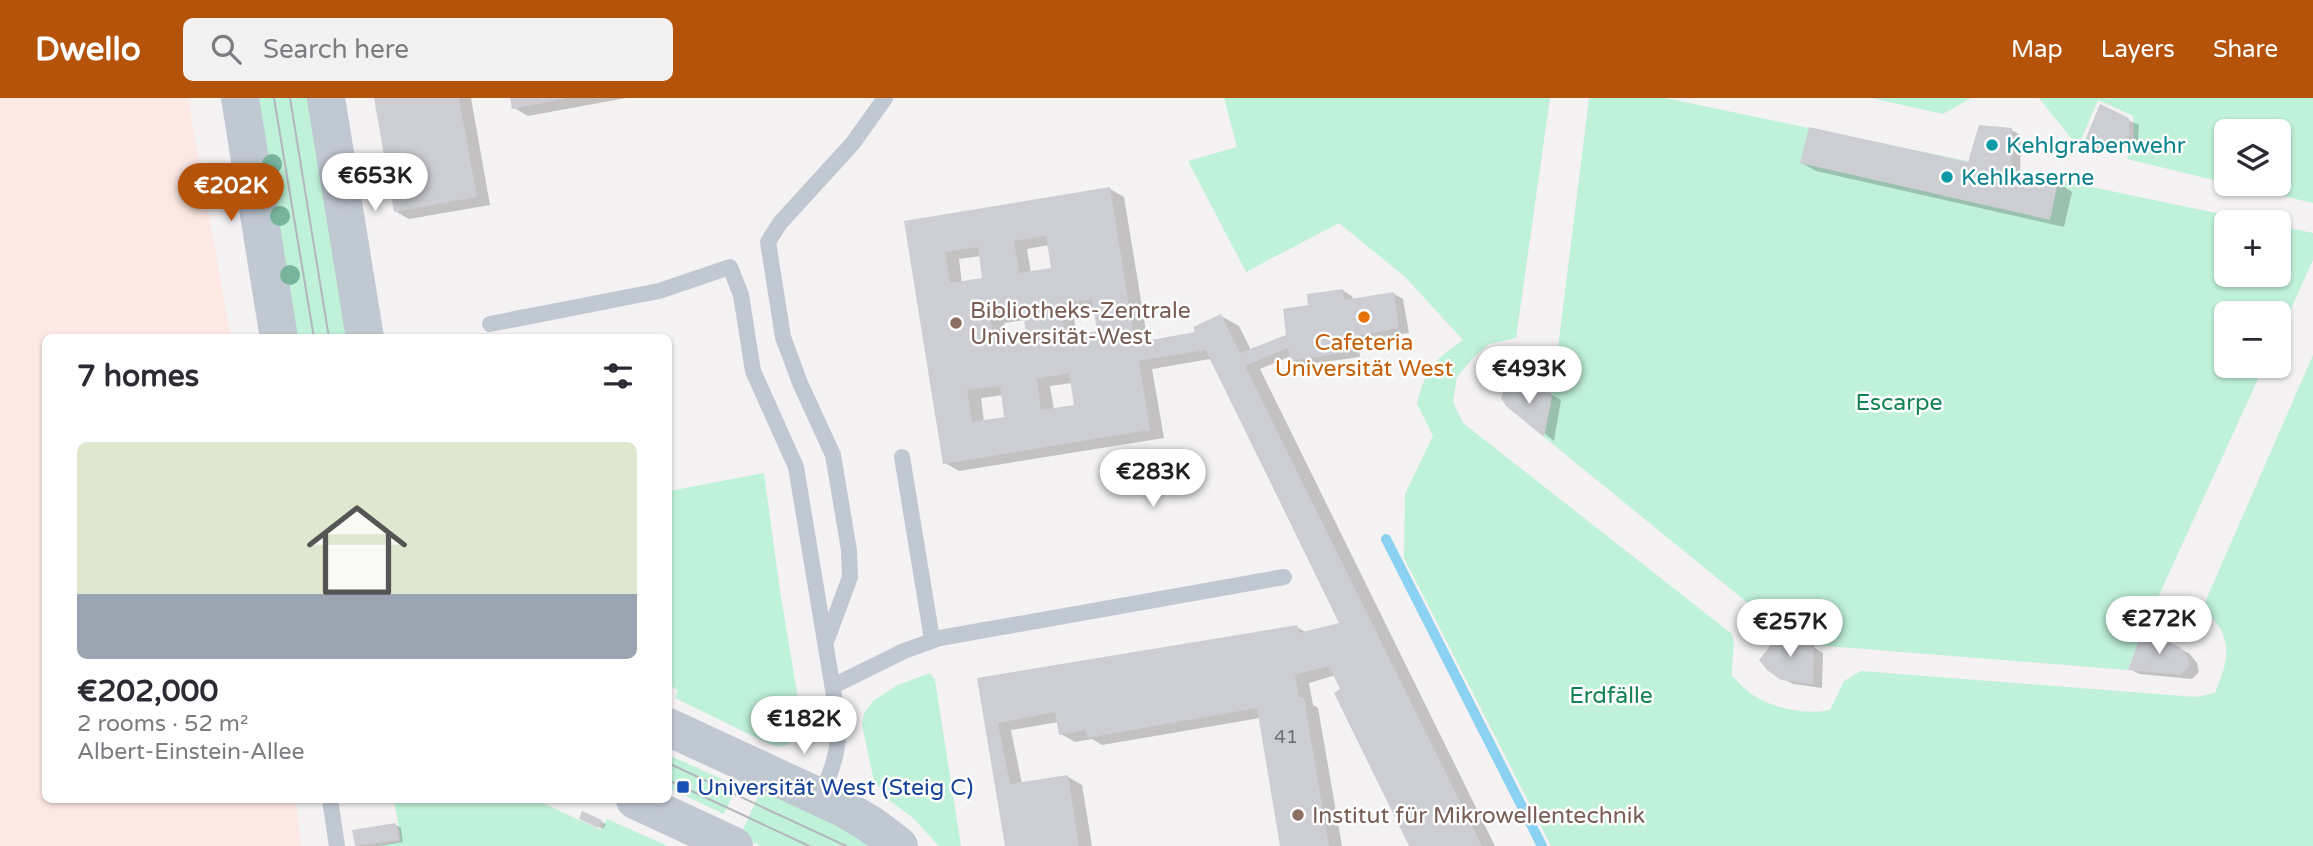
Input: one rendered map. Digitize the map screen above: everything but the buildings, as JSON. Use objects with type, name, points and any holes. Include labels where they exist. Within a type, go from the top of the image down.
[{"type":"street","points":[[240,98],[278,334]]},
{"type":"street","points":[[326,98],[364,334]]},
{"type":"street","points":[[672,729],[857,816],[899,846]]},
{"type":"street","points":[[641,803],[734,846]]},
{"type":"lane","points":[[825,645],[850,577],[849,550],[833,455],[800,383],[783,337],[768,242],[780,223],[853,143],[885,98]]},
{"type":"lane","points":[[490,324],[659,291],[730,267],[741,295],[753,370],[796,467],[838,720],[839,744],[834,766],[820,797]]},
{"type":"lane","points":[[902,457],[932,639]]},
{"type":"lane","points":[[832,686],[932,639],[1284,577]]},
{"type":"lane","points":[[330,803],[337,846]]},
{"type":"shaded area","points":[[0,98],[188,98],[230,334],[42,334],[42,803],[296,803],[301,846],[0,846]]},
{"type":"green space","points":[[251,98],[315,98],[353,334],[289,334]]},
{"type":"green space","name":"Erdfälle","points":[[1224,98],[1550,98],[1516,338],[1489,344],[1473,358],[1457,377],[1453,402],[1463,423],[1732,634],[1732,676],[1761,700],[1790,710],[1830,710],[1844,681],[1861,671],[2196,697],[2215,693],[2224,667],[2226,647],[2220,628],[2203,607],[2313,355],[2313,846],[1551,846],[1404,558],[1405,494],[1433,436],[1417,404],[1420,391],[1432,366],[1463,340],[1405,277],[1339,223],[1246,272],[1188,161],[1237,147]]},
{"type":"green space","name":"Escarpe","points":[[1589,98],[1665,98],[2214,213],[2214,287],[2291,287],[2291,228],[2313,233],[2313,260],[2291,309],[2291,301],[2214,301],[2214,378],[2258,378],[2143,630],[2128,670],[1814,645],[1782,631],[1544,437],[1551,404]]},
{"type":"green space","points":[[1871,98],[1971,98],[1943,114]]},
{"type":"green space","points":[[2039,98],[2313,98],[2313,203],[2282,196],[2291,196],[2291,119],[2214,119],[2214,180],[2127,159],[2134,135],[2133,116],[2098,100],[2078,147]]},
{"type":"green space","points":[[764,473],[802,723],[790,743],[780,746],[767,743],[675,698],[678,690],[672,687],[672,490]]},
{"type":"green space","points":[[930,673],[935,680],[961,846],[939,846],[913,818],[889,800],[874,781],[862,725],[864,713],[873,701],[898,685]]},
{"type":"green space","points":[[672,756],[737,786],[724,814],[672,789]]},
{"type":"green space","points":[[764,783],[882,846],[761,846],[740,836]]},
{"type":"green space","points":[[395,803],[542,803],[601,830],[607,819],[668,846],[375,846],[401,841]]},
{"type":"waterway","points":[[1386,539],[1542,846]]},
{"type":"tram line","points":[[274,98],[313,334]]},
{"type":"tram line","points":[[290,98],[328,334]]},
{"type":"tram line","points":[[672,765],[846,846]]},
{"type":"tram line","points":[[672,782],[809,846]]},
{"type":"place","name":"Kehlgrabenwehr","points":[[1992,145]]},
{"type":"place","name":"Kehlkaserne","points":[[1947,177]]},
{"type":"place","name":"Cafeteria Universität West","points":[[1364,317]]},
{"type":"place","name":"Bibliotheks-Zentrale Universität-West","points":[[956,323]]},
{"type":"place","name":"Universität West (Steig C)","points":[[683,787]]},
{"type":"place","name":"Institut für Mikrowellentechnik","points":[[1298,815]]}]
